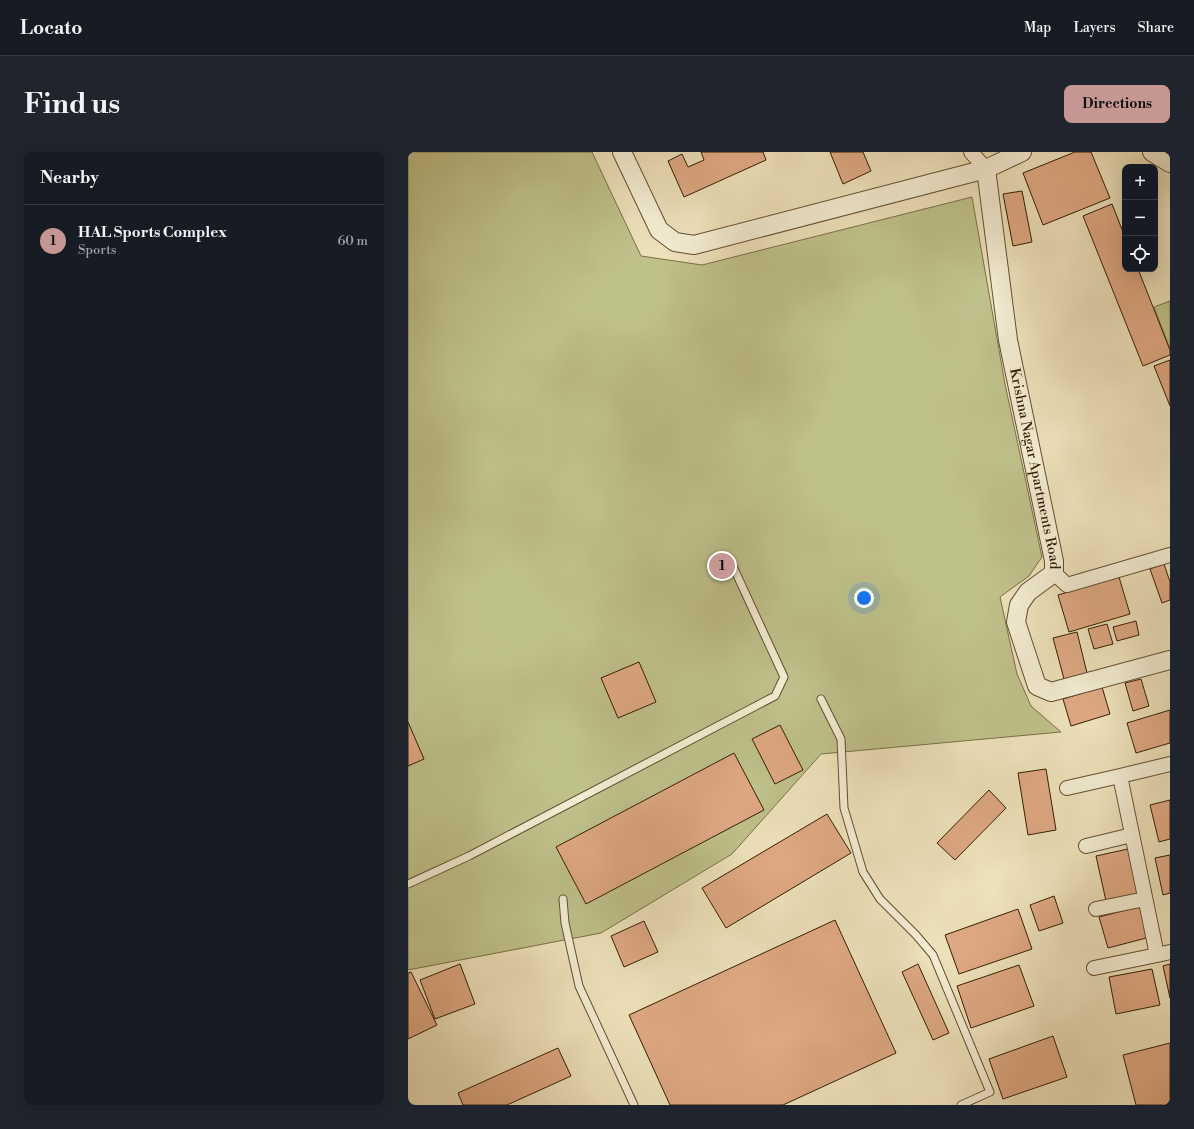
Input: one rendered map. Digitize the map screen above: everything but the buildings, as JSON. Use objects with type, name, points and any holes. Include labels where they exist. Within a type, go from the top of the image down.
[{"type":"street","points":[[622,152],[659,230],[675,242],[694,245],[986,169],[1022,152]]},
{"type":"street","points":[[971,152],[986,169]]},
{"type":"street","points":[[1152,152],[1170,162]]},
{"type":"street","name":"Krishna Nagar Apartments Road","points":[[986,169],[1008,340],[1054,560],[1054,573],[1028,592],[1019,605],[1016,622],[1037,686],[1051,692],[1170,660]]},
{"type":"street","points":[[1054,573],[1067,585],[1170,555]]},
{"type":"street","points":[[1067,788],[1170,764]]},
{"type":"street","points":[[1094,968],[1163,953],[1145,899],[1120,776]]},
{"type":"street","points":[[1086,846],[1132,835]]},
{"type":"street","points":[[1096,908],[1145,899]]},
{"type":"lane","points":[[408,884],[469,856],[775,696],[784,677],[730,560]]},
{"type":"lane","points":[[821,699],[841,739],[844,808],[863,872],[880,899],[916,935],[933,955],[990,1092],[961,1105]]},
{"type":"lane","points":[[563,900],[565,923],[579,986],[634,1105]]},
{"type":"green space","points":[[408,152],[592,152],[641,256],[702,265],[972,197],[1005,384],[1042,557],[1029,576],[1000,597],[1017,674],[1031,706],[1061,732],[821,754],[732,854],[601,933],[408,970]]},
{"type":"green space","points":[[1170,301],[1170,349],[1154,307]]},
{"type":"place","name":"HAL Sports Complex","points":[[722,566]]}]
